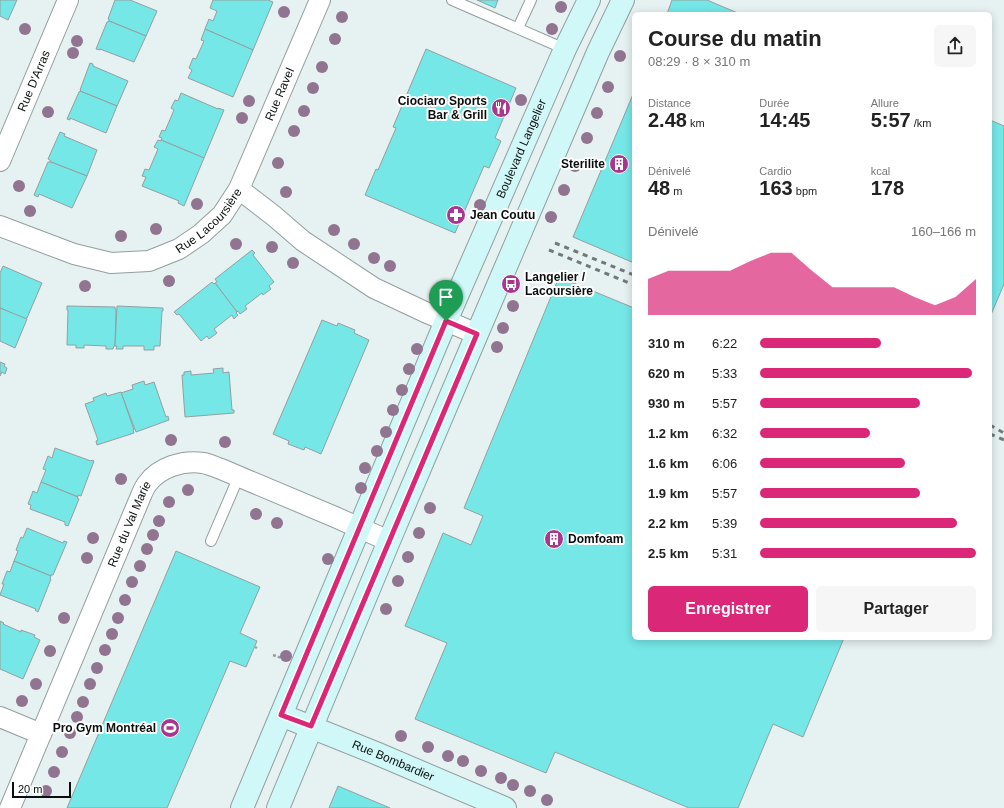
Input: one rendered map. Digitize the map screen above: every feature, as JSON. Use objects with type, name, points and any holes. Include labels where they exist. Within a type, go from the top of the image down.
[{"type":"main road","name":"Boulevard Langelier","points":[[242,808],[446,321],[565,49],[589,0]]},
{"type":"main road","points":[[278,808],[311,726],[477,334],[595,59],[623,0]]},
{"type":"main road","name":"Rue Bombardier","points":[[281,715],[311,726],[505,808]]},
{"type":"street","name":"Rue D'Arras","points":[[0,161],[68,0]]},
{"type":"street","name":"Rue Ravel","points":[[239,189],[320,0]]},
{"type":"street","name":"Rue Lacoursière","points":[[0,226],[74,254],[111,263],[149,261],[179,249],[201,234],[222,215],[239,189],[303,240],[374,288],[477,334]]},
{"type":"street","name":"Rue du Val Marie","points":[[10,808],[140,498],[148,483],[159,471],[180,464],[192,462],[203,463],[238,476],[389,541]]},
{"type":"street","points":[[0,717],[41,734]]},
{"type":"lane","points":[[452,0],[565,49]]},
{"type":"lane","points":[[518,28],[531,0]]},
{"type":"lane","points":[[212,541],[238,476]]},
{"type":"building","points":[[0,0],[17,0],[8,20],[0,16]]},
{"type":"building","points":[[115,0],[130,0],[157,11],[146,36],[109,21],[108,19]]},
{"type":"building","points":[[213,0],[268,0],[273,2],[253,50],[205,29],[209,19],[213,21],[217,11],[210,8]]},
{"type":"building","points":[[477,0],[498,0],[495,8]]},
{"type":"building","points":[[672,0],[707,0],[735,12],[668,12]]},
{"type":"building","points":[[109,21],[146,36],[134,62],[100,49],[96,49],[107,22]]},
{"type":"building","points":[[205,29],[253,50],[233,97],[188,78],[192,70],[189,68],[193,58],[196,59],[204,41],[201,40]]},
{"type":"building","points":[[426,49],[516,88],[495,138],[501,141],[489,168],[484,166],[455,233],[365,195],[376,169],[378,170],[396,128],[393,127]]},
{"type":"building","points":[[90,63],[93,64],[93,66],[128,81],[117,106],[80,91]]},
{"type":"building","points":[[80,91],[117,106],[106,133],[70,118],[70,120],[67,119]]},
{"type":"building","points":[[181,93],[218,109],[224,110],[204,158],[161,140],[162,138],[159,137],[162,130],[165,131],[174,110],[171,108],[175,100],[178,101]]},
{"type":"building","name":"Sterilite","points":[[632,97],[632,262],[573,237]]},
{"type":"building","points":[[992,121],[1004,126],[1004,284],[992,312]]},
{"type":"building","points":[[60,132],[65,134],[64,136],[97,150],[87,176],[51,162],[48,159]]},
{"type":"building","points":[[158,140],[204,158],[184,206],[178,203],[179,201],[142,186],[146,177],[142,176],[145,169],[149,170],[158,149],[154,147]]},
{"type":"building","points":[[48,162],[87,176],[72,208],[39,194],[38,197],[34,195]]},
{"type":"building","points":[[252,250],[255,253],[253,255],[274,282],[269,286],[271,289],[263,295],[262,293],[245,306],[247,309],[240,314],[215,283],[217,282],[215,279]]},
{"type":"building","points":[[3,266],[42,283],[27,318],[25,319],[0,308],[0,273]]},
{"type":"building","name":"Domfoam","points":[[559,277],[632,307],[632,640],[843,640],[803,737],[773,724],[738,808],[689,808],[555,752],[546,773],[415,719],[447,643],[405,626],[443,533],[471,545],[483,516],[464,508]]},
{"type":"building","points":[[212,282],[214,284],[215,283],[238,315],[234,319],[232,315],[214,329],[217,333],[209,339],[207,336],[201,341],[179,314],[177,315],[174,312]]},
{"type":"building","points":[[67,306],[115,307],[115,346],[113,349],[106,349],[106,346],[84,345],[84,348],[76,348],[76,345],[67,345]]},
{"type":"building","points":[[117,306],[163,308],[160,346],[154,346],[154,350],[144,350],[144,346],[123,346],[123,349],[116,349]]},
{"type":"building","points":[[0,308],[27,319],[15,348],[0,341]]},
{"type":"building","points":[[322,320],[337,326],[338,323],[355,330],[354,333],[369,340],[321,454],[305,447],[304,450],[288,444],[289,441],[273,434]]},
{"type":"building","points":[[0,362],[5,364],[4,366],[7,368],[5,374],[2,372],[0,376]]},
{"type":"building","points":[[223,368],[223,373],[229,372],[232,410],[234,410],[234,413],[185,417],[182,375],[184,375],[184,372],[191,371],[191,375],[214,373],[213,369]]},
{"type":"building","points":[[144,381],[145,385],[154,382],[166,417],[168,416],[169,420],[136,432],[121,393],[133,389],[132,385]]},
{"type":"building","points":[[121,392],[134,433],[97,445],[96,441],[98,440],[85,404],[94,401],[93,398],[106,393],[107,396]]},
{"type":"building","points":[[55,448],[94,461],[81,496],[78,495],[78,497],[41,482],[46,470],[43,469],[48,456],[52,458]]},
{"type":"building","points":[[41,482],[78,497],[77,498],[79,499],[68,526],[65,525],[65,522],[30,509],[31,505],[28,504],[33,491],[37,493]]},
{"type":"building","points":[[27,528],[63,543],[64,541],[67,542],[53,575],[51,576],[14,561],[21,537],[23,538]]},
{"type":"building","points":[[176,551],[260,587],[240,633],[257,641],[246,667],[230,661],[167,808],[67,808]]},
{"type":"building","points":[[14,561],[51,576],[38,612],[35,610],[36,609],[0,595],[7,571],[10,572]]},
{"type":"building","points":[[0,621],[4,623],[3,624],[21,632],[21,630],[35,635],[34,637],[40,640],[23,679],[0,669]]},
{"type":"building","points":[[338,786],[390,808],[329,808]]},
{"type":"railway","points":[[555,243],[632,274]]},
{"type":"railway","points":[[549,250],[632,284]]},
{"type":"railway","points":[[992,426],[1004,433]]},
{"type":"railway","points":[[992,435],[1004,440]]},
{"type":"place","name":"Ciociaro Sports Bar & Grill","points":[[501,108]]},
{"type":"place","name":"Sterilite","points":[[619,164]]},
{"type":"place","name":"Jean Coutu","points":[[456,215]]},
{"type":"place","name":"Langelier / Lacoursière","points":[[511,284]]},
{"type":"place","name":"Domfoam","points":[[554,539]]},
{"type":"place","name":"Pro Gym Montréal","points":[[170,728]]},
{"type":"route","points":[[446,321],[477,334],[311,726],[281,715],[359,528],[446,321]]}]
